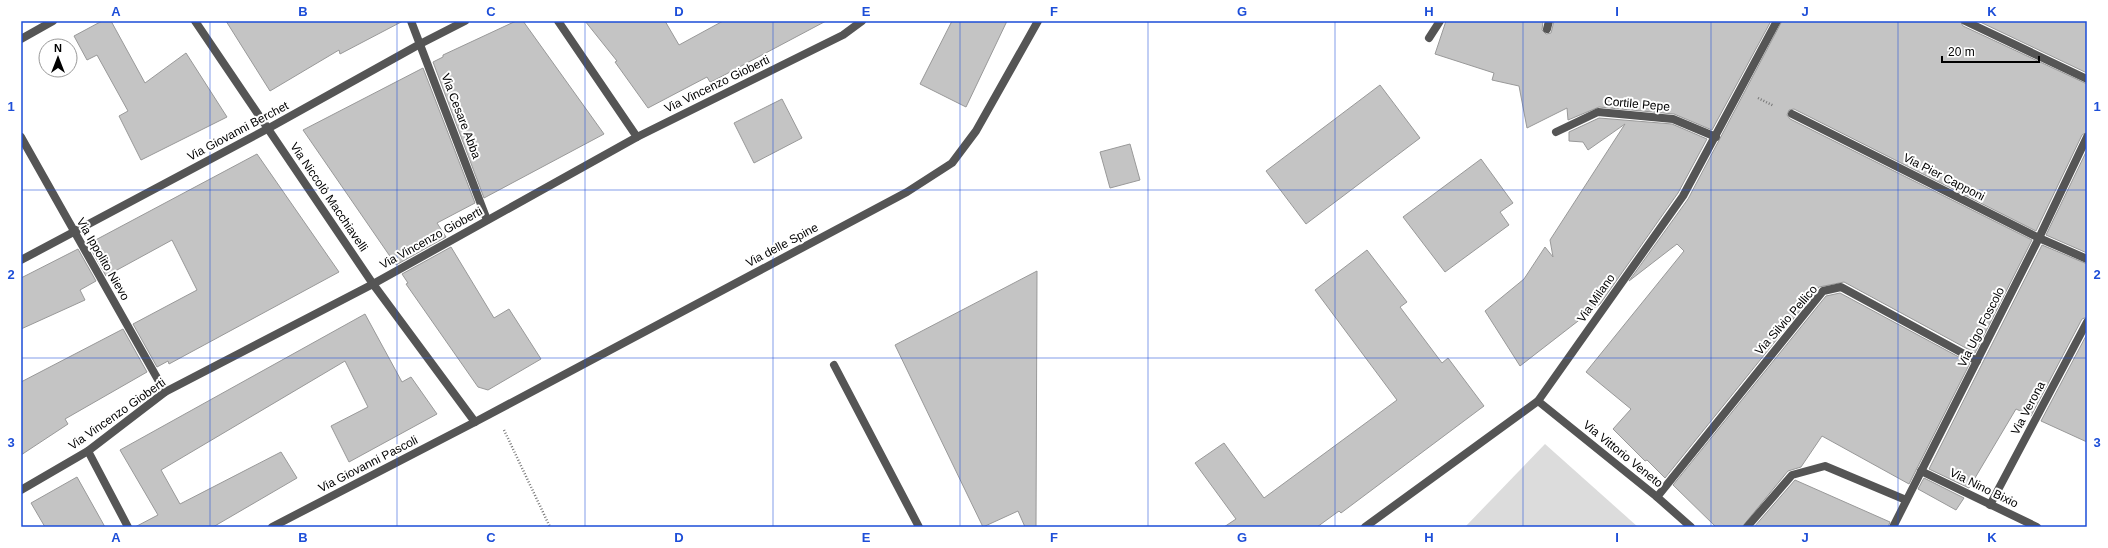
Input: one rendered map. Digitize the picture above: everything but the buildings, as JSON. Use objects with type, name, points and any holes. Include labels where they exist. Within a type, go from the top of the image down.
[{"type":"street","points":[[21,39],[53,21]]},
{"type":"street","name":"Via Niccolò Macchiavelli","points":[[195,21],[269,128],[373,284],[475,422]]},
{"type":"street","name":"Via Cesare Abba","points":[[411,21],[487,220]]},
{"type":"street","name":"Via Giovanni Berchet","points":[[21,260],[269,128],[420,44],[465,21]]},
{"type":"street","points":[[558,21],[637,137]]},
{"type":"street","name":"Via Vincenzo Gioberti","points":[[21,490],[88,451],[166,392],[373,284],[637,137],[843,34],[862,21]]},
{"type":"street","name":"Via delle Spine","points":[[475,422],[906,192],[952,163],[976,131],[1038,21]]},
{"type":"street","points":[[1428,38],[1440,21]]},
{"type":"street","name":"Via Milano","points":[[1365,527],[1538,401],[1683,196],[1777,21]]},
{"type":"street","points":[[1964,21],[2087,79]]},
{"type":"street","name":"Cortile Pepe","points":[[1556,132],[1598,112],[1673,119],[1716,137]]},
{"type":"street","name":"Via Pier Capponi","points":[[1792,114],[2039,238],[2087,260]]},
{"type":"street","name":"Via Ippolito Nievo","points":[[21,137],[166,392]]},
{"type":"street","name":"Via Ugo Foscolo","points":[[1893,527],[2039,238],[2087,137]]},
{"type":"street","name":"Via Silvio Pellico","points":[[1657,496],[1823,291],[1840,287],[1977,361]]},
{"type":"street","name":"Via Verona","points":[[1990,505],[2087,322]]},
{"type":"street","points":[[834,365],[919,527]]},
{"type":"street","name":"Via Vittorio Veneto","points":[[1538,401],[1657,496],[1691,527]]},
{"type":"street","name":"Via Giovanni Pascoli","points":[[272,527],[475,422]]},
{"type":"street","points":[[88,451],[128,527]]},
{"type":"street","points":[[1747,527],[1792,474],[1825,466],[1906,500]]},
{"type":"street","name":"Via Nino Bixio","points":[[1921,471],[2037,527]]},
{"type":"path","points":[[1741,90],[1792,114]]},
{"type":"path","points":[[495,411],[550,527]]},
{"type":"shaded area","points":[[1545,444],[1638,527],[1465,527]]}]
